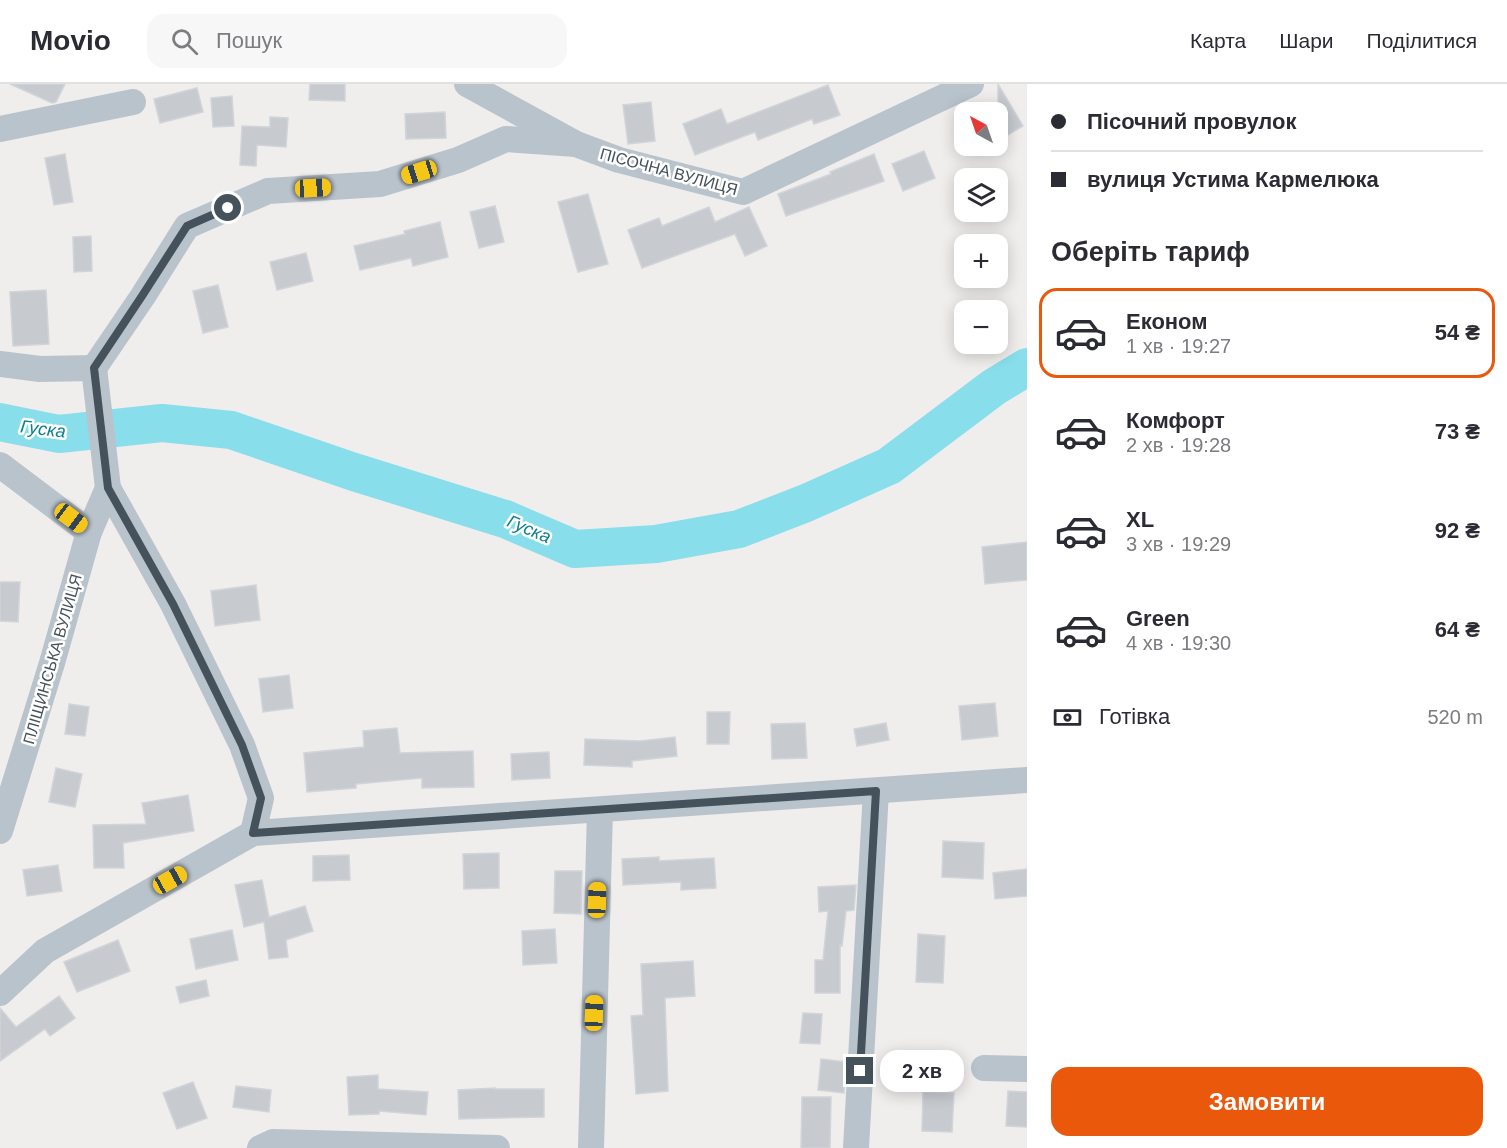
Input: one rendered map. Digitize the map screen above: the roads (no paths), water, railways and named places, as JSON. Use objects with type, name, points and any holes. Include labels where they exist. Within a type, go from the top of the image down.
[{"type":"street","name":"ПІСОЧНА ВУЛИЦЯ","points":[[467,84],[576,144],[619,160],[743,192],[971,84]]},
{"type":"street","points":[[0,129],[133,102]]},
{"type":"street","points":[[253,833],[261,798],[242,745],[173,604],[108,488],[94,368],[187,226],[268,191],[380,184],[458,160],[506,139],[576,144]]},
{"type":"street","points":[[0,364],[40,369],[94,368]]},
{"type":"street","points":[[0,465],[89,532]]},
{"type":"street","name":"ПЛІЩИНСЬКА ВУЛИЦЯ","points":[[0,831],[52,663],[89,532],[108,488]]},
{"type":"street","points":[[3,983],[45,951],[253,833],[1027,780]]},
{"type":"street","points":[[856,1148],[876,791]]},
{"type":"street","points":[[591,1148],[600,810]]},
{"type":"street","points":[[984,1068],[1027,1069]]},
{"type":"street","points":[[260,1148],[273,1142],[497,1148]]},
{"type":"waterway","name":"Гуска","points":[[0,422],[59,434],[162,423],[231,430],[354,472],[505,519],[575,549],[656,544],[739,529],[806,503],[889,466],[994,387],[1027,367]]}]
